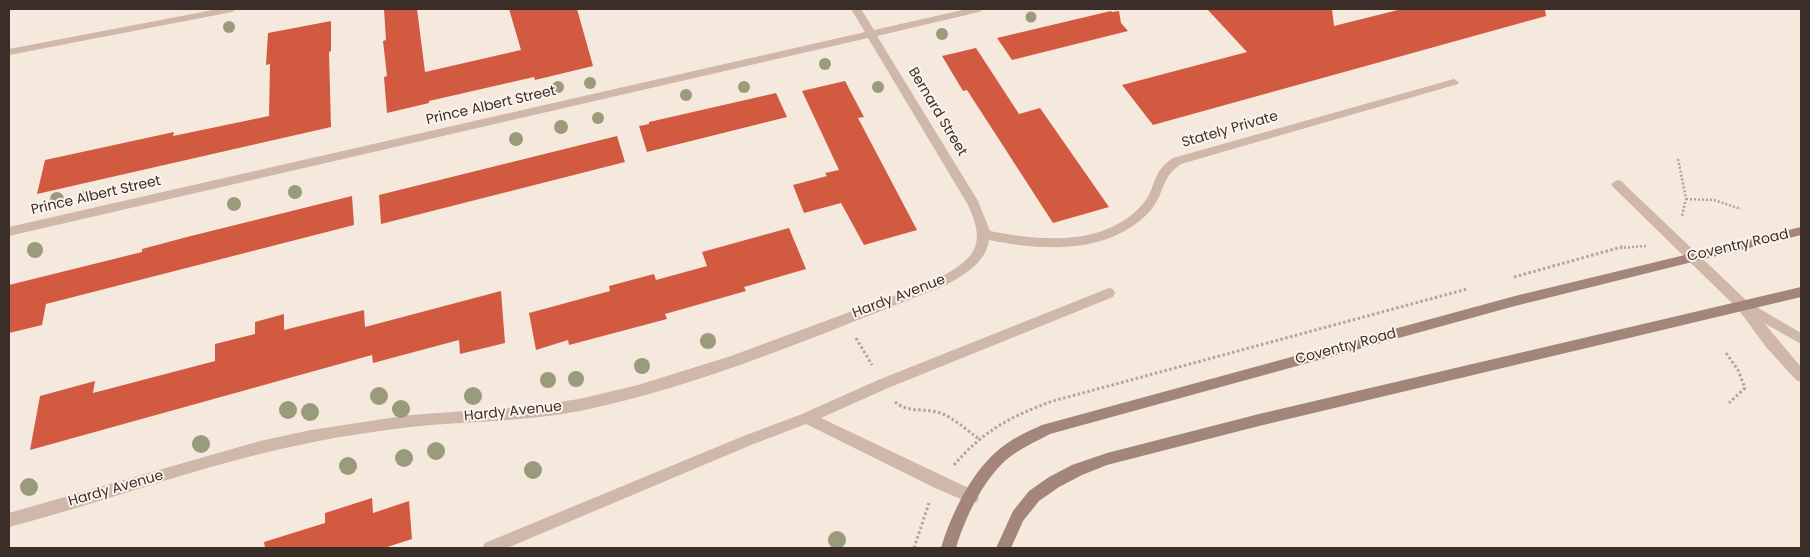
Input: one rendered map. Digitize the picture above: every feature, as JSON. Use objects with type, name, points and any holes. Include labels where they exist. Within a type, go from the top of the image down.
[{"type":"main road","name":"Coventry Road","points":[[949,548],[960,518],[1000,457],[1047,429],[1515,301],[1801,231]]},
{"type":"main road","points":[[1004,548],[1018,516],[1034,496],[1054,482],[1077,470],[1106,459],[1258,420],[1801,292]]},
{"type":"street","points":[[9,52],[232,9]]},
{"type":"street","name":"Bernard Street","points":[[856,9],[964,185],[974,204],[984,234]]},
{"type":"street","name":"Prince Albert Street","points":[[9,232],[979,9]]},
{"type":"street","name":"Stately Private","points":[[984,234],[1042,243],[1090,238],[1116,229],[1135,219],[1147,207],[1155,195],[1161,174],[1177,161],[1454,82]]},
{"type":"street","points":[[1617,184],[1743,305],[1771,343],[1801,376]]},
{"type":"street","name":"Hardy Avenue","points":[[9,520],[260,447],[311,436],[410,422],[524,413],[579,405],[638,391],[733,361],[940,283],[960,272],[972,260],[981,247],[984,234]]},
{"type":"street","points":[[490,548],[746,441],[807,418],[883,384],[1109,293]]},
{"type":"street","points":[[1743,305],[1801,339]]},
{"type":"street","points":[[807,418],[972,497]]},
{"type":"path","points":[[1678,159],[1686,199],[1681,216]]},
{"type":"path","points":[[1686,199],[1714,200],[1741,209]]},
{"type":"path","points":[[1726,354],[1738,370],[1745,388],[1729,403]]},
{"type":"building","points":[[384,9],[417,9],[425,72],[521,50],[509,9],[577,9],[593,66],[535,80],[534,77],[429,101],[429,103],[387,113],[384,77],[387,76],[383,41],[386,40]]},
{"type":"building","points":[[1207,9],[1332,9],[1334,26],[1402,9],[1545,9],[1546,16],[1153,125],[1122,85],[1247,52]]},
{"type":"building","points":[[1111,11],[1119,11],[1121,23],[1128,31],[1012,60],[997,38]]},
{"type":"building","points":[[331,21],[331,51],[329,52],[331,127],[37,194],[45,160],[174,132],[173,136],[269,116],[270,64],[266,65],[268,33]]},
{"type":"building","points":[[976,48],[1019,114],[1040,108],[1109,207],[1053,223],[967,90],[963,91],[942,56]]},
{"type":"building","points":[[845,81],[864,117],[858,118],[917,230],[864,245],[841,203],[804,213],[793,185],[827,176],[825,173],[839,170],[802,91]]},
{"type":"building","points":[[776,93],[787,117],[647,152],[639,126],[649,124],[649,122]]},
{"type":"building","points":[[617,136],[625,162],[381,224],[379,195]]},
{"type":"building","points":[[352,196],[354,225],[46,304],[42,325],[9,333],[9,285],[142,252],[142,249],[187,237]]},
{"type":"building","points":[[789,228],[806,269],[744,287],[746,291],[665,314],[667,319],[569,345],[568,340],[536,350],[529,313],[610,291],[609,286],[654,274],[656,280],[707,266],[702,252]]},
{"type":"building","points":[[501,291],[505,343],[460,354],[459,340],[373,363],[372,355],[30,450],[40,396],[95,381],[93,393],[215,361],[215,344],[255,334],[255,322],[284,314],[284,330],[364,310],[365,327]]},
{"type":"building","points":[[372,498],[373,513],[409,501],[412,539],[384,548],[265,548],[264,542],[325,523],[325,513]]}]
